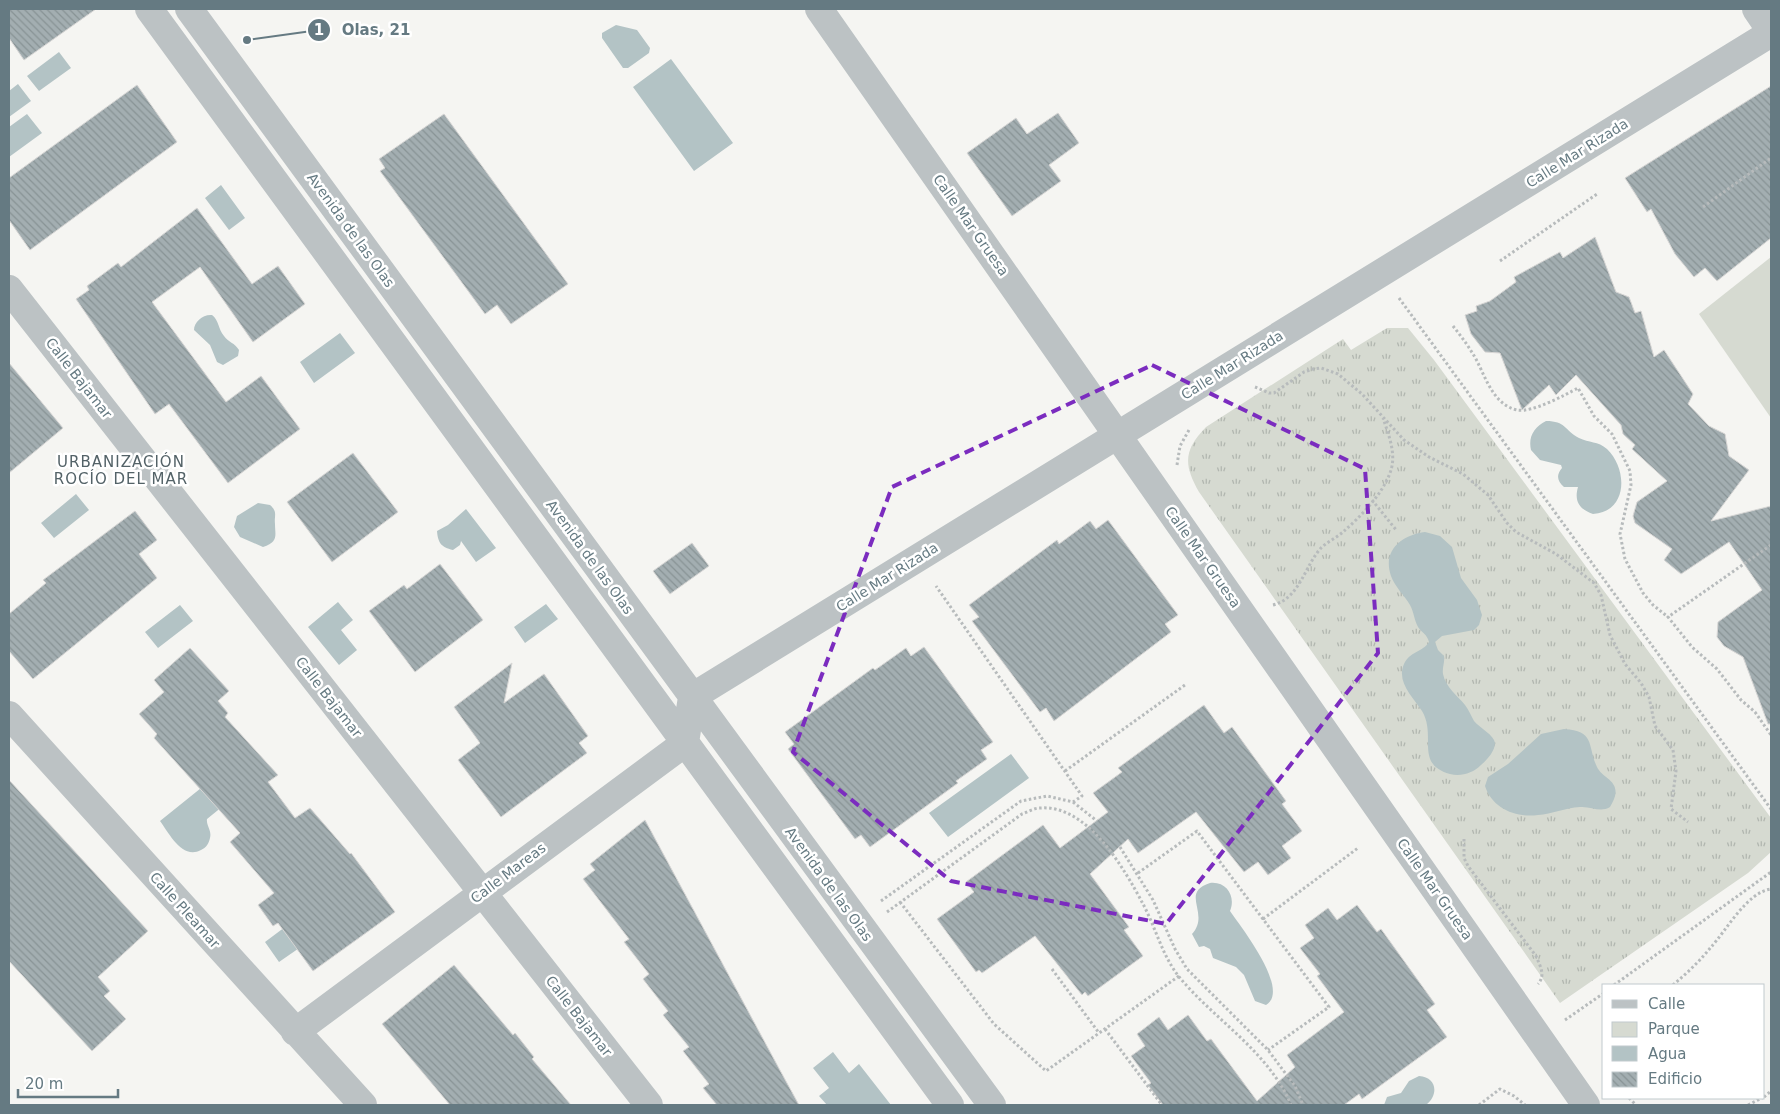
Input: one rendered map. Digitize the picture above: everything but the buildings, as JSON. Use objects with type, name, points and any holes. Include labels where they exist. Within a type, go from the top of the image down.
[{"type":"street","points":[[149,9],[950,1105]]},
{"type":"street","name":"Avenida de las Olas","points":[[189,9],[992,1105]]},
{"type":"street","name":"Calle Mar Gruesa","points":[[819,9],[1119,435],[1586,1105]]},
{"type":"street","points":[[1756,9],[1771,32]]},
{"type":"street","name":"Calle Mar Rizada","points":[[692,697],[1771,32]]},
{"type":"street","name":"Calle Bajamar","points":[[9,288],[649,1105]]},
{"type":"street","points":[[685,743],[692,697]]},
{"type":"street","name":"Calle Pleamar","points":[[9,715],[363,1105]]},
{"type":"street","name":"Calle Mareas","points":[[295,1032],[685,743]]},
{"type":"path","points":[[1703,206],[1771,158]]},
{"type":"path","points":[[1500,261],[1597,194]]},
{"type":"path","points":[[1396,295],[1771,809]]},
{"type":"path","points":[[1454,326],[1474,355],[1488,385],[1505,403],[1517,410],[1536,406],[1578,388],[1594,416],[1612,434],[1630,471],[1631,484],[1620,534],[1626,559],[1643,593],[1653,605],[1668,617],[1692,647],[1717,669],[1735,694],[1755,712],[1771,735]]},
{"type":"path","points":[[1261,380],[1253,386],[1263,392],[1274,393],[1304,372],[1313,369],[1329,370],[1349,381],[1414,448],[1463,474],[1488,495],[1507,523],[1516,532],[1556,554],[1594,583],[1601,595],[1610,635],[1625,664],[1641,683],[1648,697],[1656,726],[1672,750],[1676,771],[1671,809],[1688,822]]},
{"type":"path","points":[[1268,606],[1285,600],[1292,595],[1321,549],[1343,532],[1382,490],[1392,467],[1391,441],[1382,416]]},
{"type":"path","points":[[1177,472],[1180,446],[1192,427]]},
{"type":"path","points":[[1372,500],[1396,531]]},
{"type":"path","points":[[1668,617],[1771,545]]},
{"type":"path","points":[[936,586],[1082,796],[1073,802]]},
{"type":"path","points":[[1065,771],[1185,685]]},
{"type":"path","points":[[876,904],[1021,801],[1047,796],[1073,802],[1097,821]]},
{"type":"path","points":[[884,914],[1022,814],[1039,808],[1054,808],[1069,814],[1086,826],[1115,858],[1144,905],[1165,954],[1179,976],[1197,997],[1259,1056],[1286,1092],[1291,1105]]},
{"type":"path","points":[[1138,873],[1197,831],[1329,1007],[1268,1050]]},
{"type":"path","points":[[1464,839],[1464,858],[1468,866],[1536,956],[1543,973],[1542,980],[1536,987],[1530,978]]},
{"type":"path","points":[[1120,847],[1138,873],[1153,900],[1174,949],[1188,969],[1268,1050],[1294,1086],[1303,1105]]},
{"type":"path","points":[[1263,919],[1358,848]]},
{"type":"path","points":[[1615,984],[1771,872]]},
{"type":"path","points":[[1674,984],[1712,947],[1740,911],[1754,898],[1771,889]]},
{"type":"path","points":[[900,902],[994,1024],[1046,1071],[1179,976]]},
{"type":"path","points":[[1052,969],[1100,1033]]},
{"type":"path","points":[[1562,1023],[1602,994]]},
{"type":"path","points":[[1105,1029],[1162,1105]]},
{"type":"path","points":[[1479,1105],[1500,1089],[1514,1096],[1524,1105]]},
{"type":"path","points":[[1748,1105],[1759,1099]]},
{"type":"highlighted area","points":[[1152,365],[1365,469],[1378,653],[1166,924],[951,881],[793,752],[892,487]]},
{"type":"green space","points":[[1771,257],[1771,418],[1699,314]]},
{"type":"green space","points":[[1387,328],[1408,328],[1434,360],[1771,818],[1771,852],[1748,873],[1560,1003],[1199,492],[1190,473],[1188,458],[1190,450],[1193,443],[1206,427],[1343,339],[1351,350]]},
{"type":"water","points":[[616,25],[637,30],[650,48],[649,53],[628,68],[623,68],[602,38],[602,33]]},
{"type":"water","points":[[59,52],[71,68],[39,91],[27,76]]},
{"type":"water","points":[[671,59],[733,143],[694,171],[633,87]]},
{"type":"water","points":[[18,84],[31,101],[9,117],[9,91]]},
{"type":"water","points":[[27,114],[42,133],[9,157],[9,127]]},
{"type":"water","points":[[221,185],[245,218],[229,230],[205,198]]},
{"type":"water","points":[[212,315],[227,340],[239,350],[238,356],[223,365],[217,362],[210,345],[194,330],[200,319]]},
{"type":"water","points":[[340,333],[355,353],[314,383],[300,362]]},
{"type":"water","points":[[1546,421],[1561,424],[1579,438],[1607,449],[1614,457],[1619,467],[1621,488],[1613,506],[1605,511],[1593,514],[1584,510],[1577,500],[1578,487],[1564,487],[1560,482],[1558,476],[1562,468],[1561,465],[1540,460],[1531,450],[1530,441],[1533,433],[1538,426]]},
{"type":"water","points":[[76,494],[89,510],[54,538],[41,523]]},
{"type":"water","points":[[258,503],[270,505],[275,514],[275,538],[272,543],[263,547],[240,537],[234,527],[237,516]]},
{"type":"water","points":[[466,509],[496,548],[476,562],[461,541],[460,545],[453,550],[441,544],[437,535],[437,531],[448,525]]},
{"type":"water","points":[[1425,532],[1440,536],[1452,547],[1461,578],[1477,600],[1482,615],[1479,625],[1474,630],[1442,636],[1435,642],[1438,650],[1444,656],[1444,679],[1466,707],[1474,721],[1489,734],[1495,743],[1492,752],[1483,763],[1463,775],[1450,774],[1439,769],[1433,763],[1429,756],[1426,720],[1402,677],[1404,664],[1410,656],[1429,642],[1426,635],[1418,627],[1410,605],[1391,576],[1389,559],[1396,545],[1402,540]]},
{"type":"water","points":[[338,602],[353,620],[341,630],[357,650],[339,665],[308,627]]},
{"type":"water","points":[[546,604],[558,619],[525,643],[514,627]]},
{"type":"water","points":[[180,605],[193,621],[158,648],[145,632]]},
{"type":"water","points":[[1564,729],[1581,733],[1589,741],[1597,767],[1612,782],[1616,792],[1610,807],[1599,809],[1580,807],[1529,816],[1513,813],[1499,806],[1488,794],[1485,786],[1488,777],[1508,764],[1541,734]]},
{"type":"water","points":[[1011,754],[1029,778],[948,837],[929,813]]},
{"type":"water","points":[[211,780],[228,802],[207,819],[210,835],[206,847],[194,852],[188,851],[177,844],[160,821]]},
{"type":"water","points":[[1210,883],[1221,885],[1229,891],[1232,900],[1230,911],[1262,958],[1272,986],[1272,997],[1266,1005],[1255,1001],[1244,975],[1236,967],[1213,958],[1210,949],[1204,946],[1199,947],[1192,934],[1197,926],[1198,919],[1197,892],[1201,887]]},
{"type":"water","points":[[301,915],[305,944],[279,962],[265,942]]},
{"type":"water","points":[[833,1052],[849,1073],[859,1064],[891,1105],[827,1105],[819,1096],[829,1088],[813,1068]]},
{"type":"water","points":[[1419,1076],[1430,1080],[1434,1087],[1433,1096],[1426,1105],[1384,1105],[1387,1097],[1401,1093],[1409,1081]]},
{"type":"place","name":"Olas, 21","points":[[247,40]]},
{"type":"district","name":"URBANIZACIÓN ROCÍO DEL MAR","points":[[121,470]]}]
